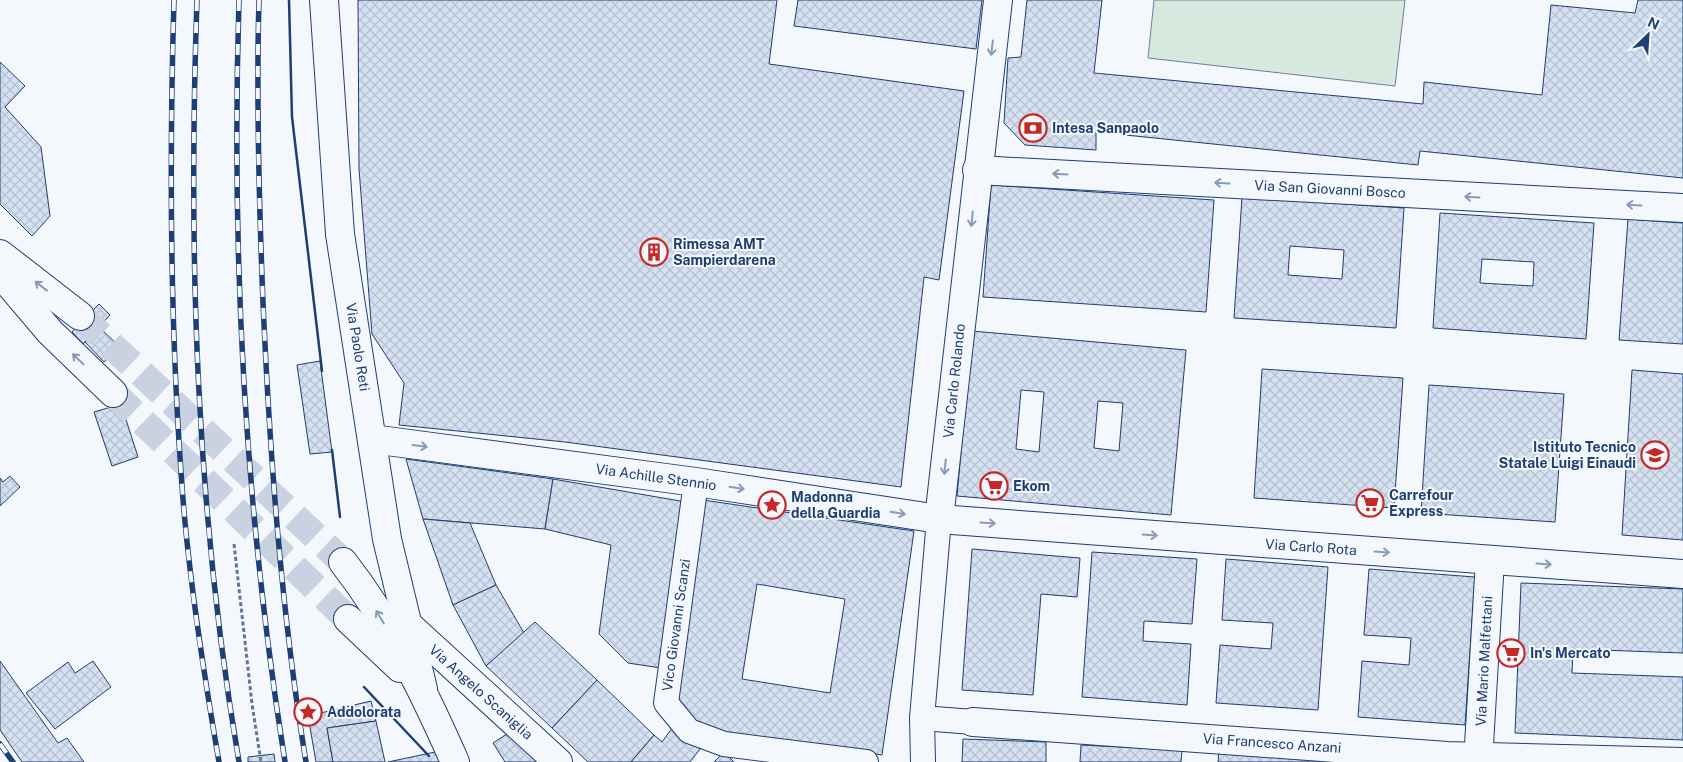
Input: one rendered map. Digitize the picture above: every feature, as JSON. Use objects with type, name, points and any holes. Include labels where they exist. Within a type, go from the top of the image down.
[{"type":"street","name":"Via Paolo Reti","points":[[324,0],[340,234],[386,539],[423,689]]},
{"type":"street","name":"Via Carlo Rolando","points":[[923,762],[922,718],[939,519],[998,0]]},
{"type":"street","name":"Via San Giovanni Bosco","points":[[978,170],[1683,208]]},
{"type":"street","points":[[0,254],[80,316]]},
{"type":"street","points":[[0,273],[50,332],[113,393]]},
{"type":"street","name":"Via Achille Stennio","points":[[372,439],[696,482],[939,519]]},
{"type":"street","name":"Vico Giovanni Scanzi","points":[[696,482],[666,703],[689,731],[724,744],[866,762]]},
{"type":"street","name":"Via Carlo Rota","points":[[939,519],[1683,574]]},
{"type":"street","name":"Via Mario Malfettani","points":[[1479,759],[1490,560]]},
{"type":"street","name":"Via Paolo Reti","points":[[343,562],[361,584],[423,689],[455,762]]},
{"type":"street","points":[[348,619],[423,689]]},
{"type":"street","name":"Via Angelo Scaniglia","points":[[405,622],[558,762]]},
{"type":"street","name":"Via Francesco Anzani","points":[[922,718],[1479,759],[1683,762]]},
{"type":"path","points":[[234,544],[252,704],[261,762]]},
{"type":"shaded area","points":[[1154,0],[1405,0],[1395,86],[1148,58]]},
{"type":"building","name":"Rimessa AMT Sampierdarena","points":[[358,0],[777,0],[769,64],[964,91],[939,280],[924,277],[901,487],[565,442],[399,425],[404,383],[372,334],[359,169]]},
{"type":"building","points":[[798,0],[982,0],[976,49],[794,26]]},
{"type":"building","points":[[1027,0],[1102,0],[1094,73],[1423,104],[1424,82],[1542,95],[1551,5],[1635,13],[1638,0],[1683,0],[1683,178],[1420,151],[1418,165],[1096,132],[1096,150],[1025,145],[1004,123],[1008,58],[1021,57]]},
{"type":"building","points":[[0,62],[25,86],[5,107],[41,147],[50,216],[32,236],[0,204]]},
{"type":"building","points":[[991,185],[1214,200],[1206,312],[983,297]]},
{"type":"building","points":[[1242,197],[1404,208],[1396,328],[1234,318]],"holes":[[[1290,246],[1344,250],[1342,279],[1288,275]]]},
{"type":"building","points":[[1440,213],[1594,223],[1586,339],[1433,328]],"holes":[[[1482,259],[1534,262],[1533,286],[1480,283]]]},
{"type":"building","points":[[1628,219],[1683,223],[1683,344],[1619,340]]},
{"type":"building","points":[[99,304],[110,315],[83,344],[72,332]]},
{"type":"building","points":[[99,327],[120,347],[104,362],[85,342]]},
{"type":"building","points":[[972,331],[1186,350],[1171,515],[957,496]],"holes":[[[1021,390],[1044,392],[1039,452],[1016,449]],[[1098,401],[1123,403],[1119,451],[1094,448]]]},
{"type":"building","points":[[320,361],[332,452],[310,454],[297,365]]},
{"type":"building","points":[[1262,369],[1403,378],[1394,508],[1254,498]]},
{"type":"building","name":"Istituto Tecnico Statale Luigi Einaudi","points":[[1632,370],[1683,374],[1683,540],[1622,535]]},
{"type":"building","points":[[1429,385],[1564,394],[1555,522],[1421,513]]},
{"type":"building","points":[[121,404],[138,457],[112,466],[94,412]]},
{"type":"building","points":[[406,459],[553,479],[545,529],[423,519]]},
{"type":"building","points":[[10,476],[20,487],[0,506],[0,478],[3,482]]},
{"type":"building","points":[[553,479],[686,502],[661,668],[628,663],[599,634],[611,545],[545,529]]},
{"type":"building","points":[[703,500],[914,531],[882,755],[691,727],[673,705]],"holes":[[[757,584],[845,599],[830,693],[742,679]]]},
{"type":"building","points":[[423,519],[470,523],[496,585],[453,605]]},
{"type":"building","points":[[972,549],[1080,558],[1077,597],[1041,594],[1033,695],[962,690]]},
{"type":"building","points":[[1092,552],[1197,559],[1192,624],[1144,621],[1143,641],[1191,644],[1187,705],[1082,697]]},
{"type":"building","points":[[1226,559],[1328,567],[1318,710],[1216,703],[1220,645],[1271,649],[1273,623],[1222,620]]},
{"type":"building","points":[[1369,569],[1475,577],[1465,725],[1358,717],[1362,661],[1409,665],[1411,638],[1364,635]]},
{"type":"building","points":[[1521,583],[1683,589],[1683,653],[1573,649],[1572,673],[1683,677],[1683,740],[1515,733]]},
{"type":"building","points":[[496,585],[524,633],[486,666],[453,605]]},
{"type":"building","points":[[535,622],[597,680],[552,728],[486,666]]},
{"type":"building","points":[[0,661],[58,743],[67,738],[84,762],[22,762],[0,730]]},
{"type":"building","points":[[93,661],[111,687],[55,729],[26,693],[68,662],[75,673]]},
{"type":"building","points":[[597,680],[654,735],[631,762],[588,762],[552,728]]},
{"type":"building","points":[[371,701],[376,721],[327,728],[333,762],[316,762],[308,716]]},
{"type":"building","points":[[376,721],[385,762],[333,762],[327,728]]},
{"type":"building","points":[[675,724],[700,749],[690,762],[631,762],[654,735],[662,742]]},
{"type":"building","points":[[510,732],[543,762],[505,762],[493,743]]},
{"type":"building","points":[[963,739],[1046,742],[1046,762],[962,762]]},
{"type":"building","points":[[1081,745],[1182,750],[1181,762],[1080,762]]},
{"type":"building","points":[[1219,751],[1319,757],[1319,762],[1218,762]]},
{"type":"building","points":[[435,752],[449,762],[388,762]]},
{"type":"building","points":[[724,752],[734,762],[714,762]]},
{"type":"building","points":[[274,754],[275,762],[248,762],[248,757]]},
{"type":"tunnel","points":[[80,316],[343,562]]},
{"type":"tunnel","points":[[113,393],[348,619]]},
{"type":"railway","points":[[174,0],[171,187],[175,375],[186,532],[203,664],[219,762]]},
{"type":"railway","points":[[197,0],[194,191],[198,382],[204,478],[213,573],[224,668],[239,762]]},
{"type":"railway","points":[[239,0],[237,191],[239,287],[244,382],[260,573],[271,668],[285,762]]},
{"type":"railway","points":[[259,0],[259,189],[269,418],[283,591],[306,762]]},
{"type":"railway","points":[[0,744],[13,762]]},
{"type":"wall","points":[[289,0],[292,117],[322,371]]},
{"type":"wall","points":[[332,450],[340,517]]},
{"type":"wall","points":[[364,687],[429,756]]},
{"type":"place","name":"Intesa Sanpaolo","points":[[1033,128]]},
{"type":"place","name":"Rimessa AMT Sampierdarena","points":[[654,252]]},
{"type":"place","name":"Istituto Tecnico Statale Luigi Einaudi","points":[[1655,455]]},
{"type":"place","name":"Ekom","points":[[994,486]]},
{"type":"place","name":"Carrefour Express","points":[[1370,503]]},
{"type":"place","name":"Madonna della Guardia","points":[[772,505]]},
{"type":"place","name":"In's Mercato","points":[[1511,653]]},
{"type":"place","name":"Addolorata","points":[[308,712]]}]
